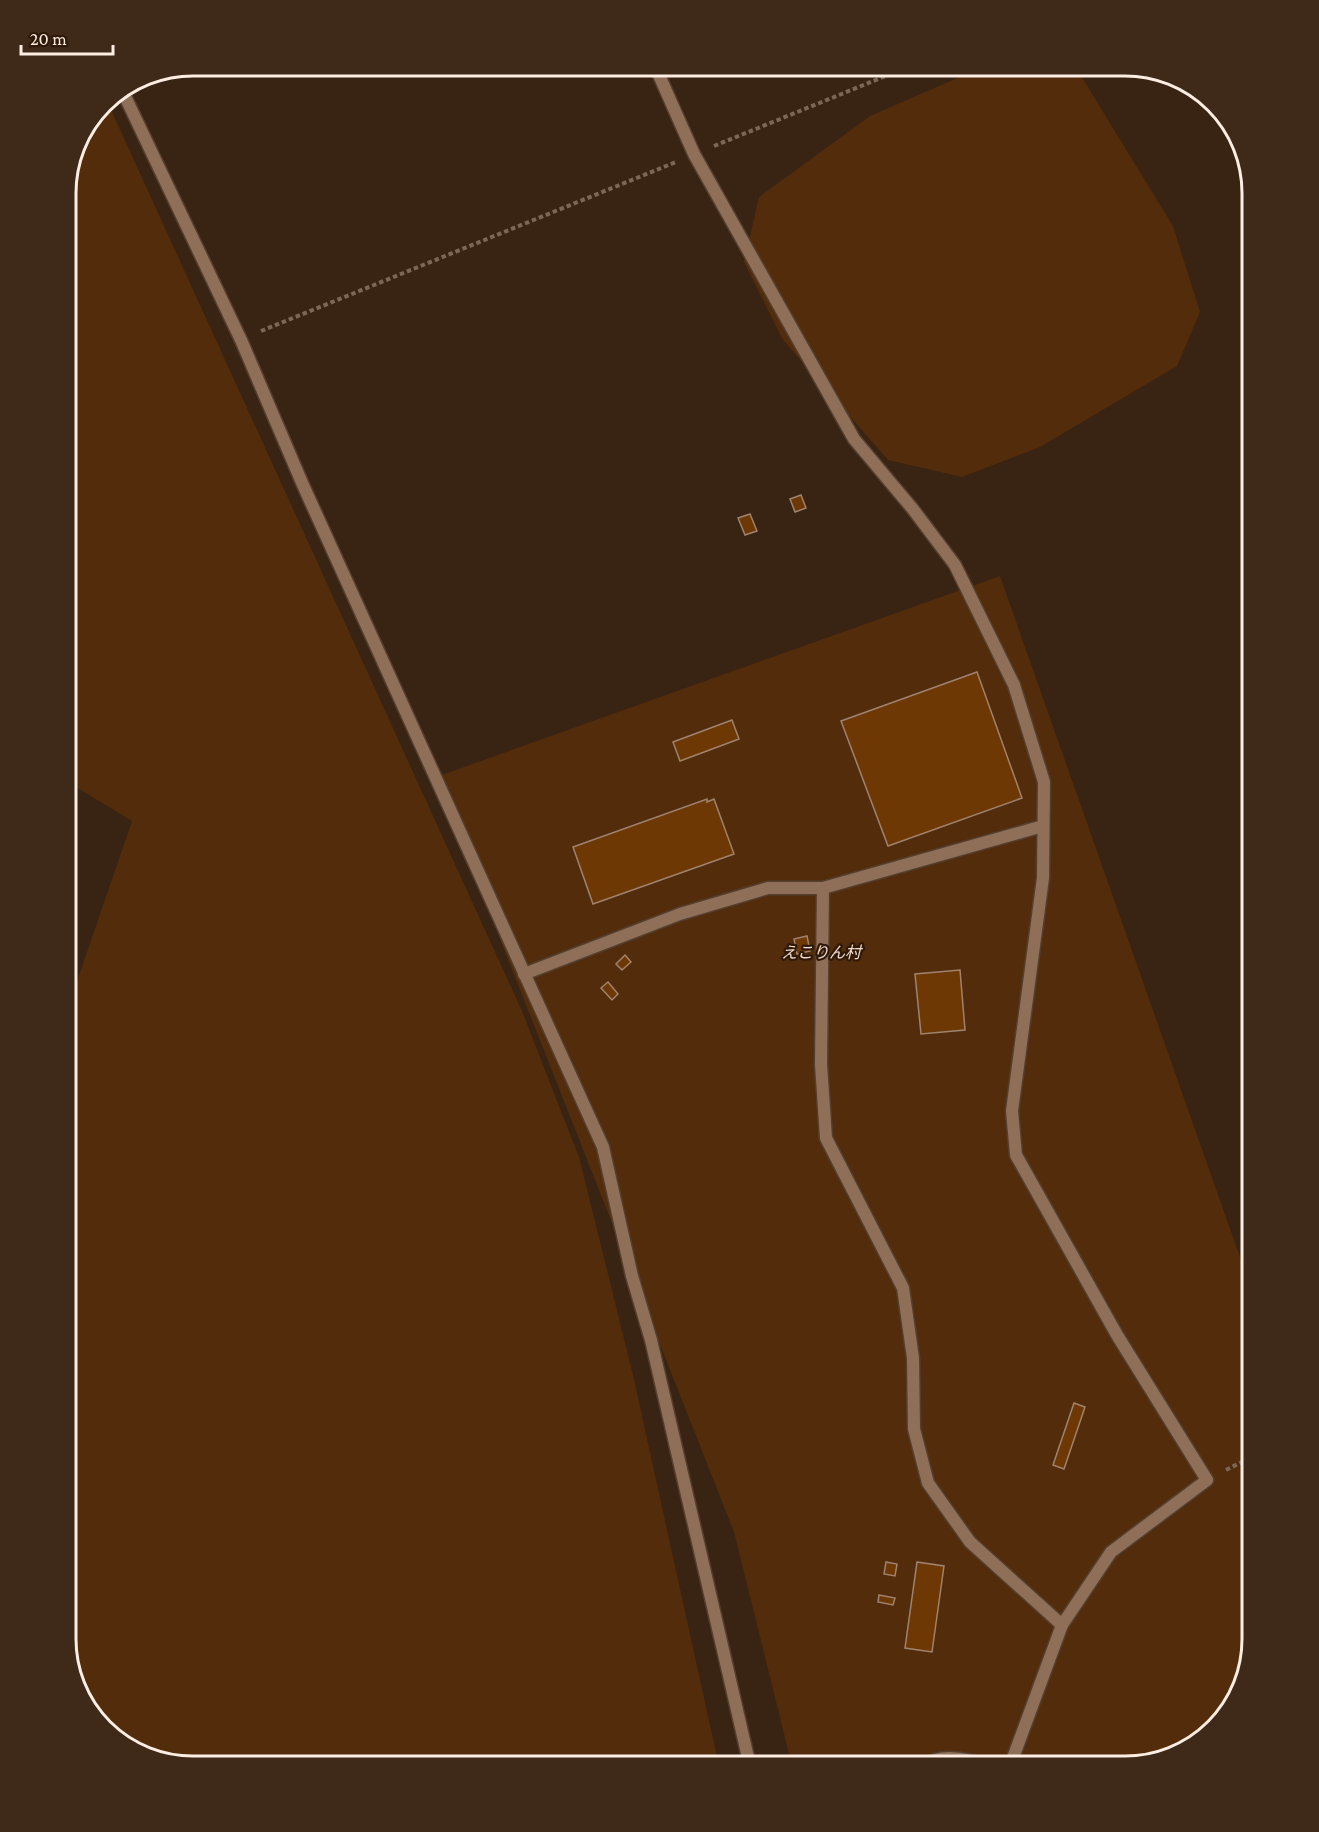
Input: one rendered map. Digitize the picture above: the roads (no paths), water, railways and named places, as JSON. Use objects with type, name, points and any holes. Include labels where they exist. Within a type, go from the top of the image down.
[{"type":"street","points":[[660,77],[694,154],[854,439],[912,508],[955,565],[1014,685],[1044,782],[1043,878],[1012,1111],[1016,1155],[1117,1335],[1207,1480],[1111,1552],[1062,1625],[1014,1756]]},
{"type":"street","points":[[126,98],[241,339],[303,485],[603,1147],[632,1276],[651,1340],[748,1756]]},
{"type":"street","points":[[524,974],[680,914],[768,888],[823,888],[1043,826]]},
{"type":"street","points":[[823,888],[821,1064],[826,1138],[903,1288],[913,1358],[914,1429],[928,1483],[969,1542],[1062,1625]]},
{"type":"park label","name":"えこりん村","points":[[821,952]]}]
